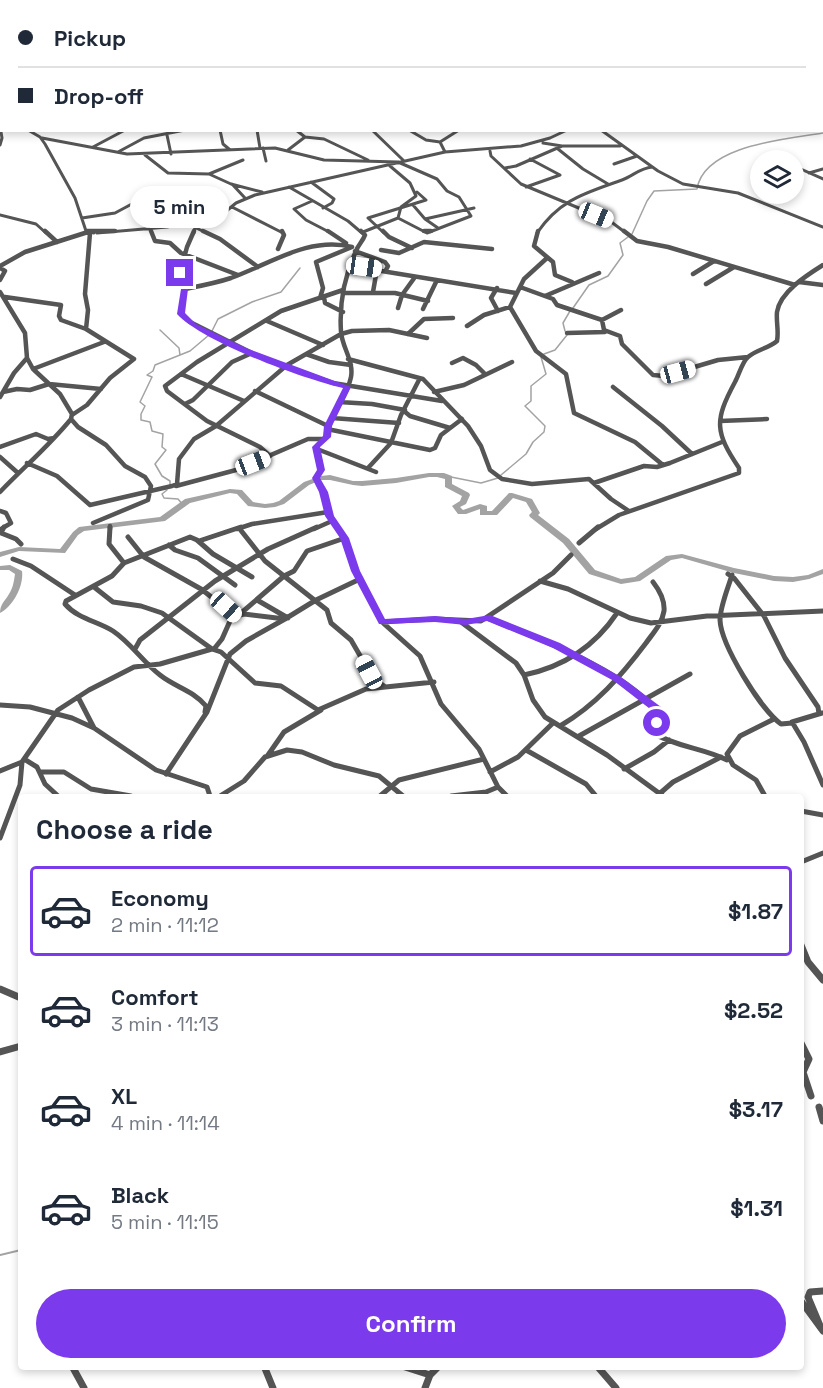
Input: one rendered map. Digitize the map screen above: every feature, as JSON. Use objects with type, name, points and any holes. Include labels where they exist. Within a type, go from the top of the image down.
[{"type":"street","points":[[31,132],[40,137],[117,153],[171,154],[261,148],[288,150],[324,160],[353,162],[400,161],[463,150],[490,151],[542,143],[563,132]]},
{"type":"street","points":[[92,148],[121,132]]},
{"type":"street","points":[[220,132],[223,144],[230,149]]},
{"type":"street","points":[[257,132],[266,161]]},
{"type":"street","points":[[299,132],[305,137],[324,139],[368,160]]},
{"type":"street","points":[[374,132],[400,161],[437,179],[447,191],[459,197],[471,216],[427,233],[398,218]]},
{"type":"street","points":[[412,132],[426,140],[440,142],[454,132]]},
{"type":"street","points":[[604,132],[652,167],[683,184],[738,193],[823,227]]},
{"type":"street","points":[[117,153],[144,138],[168,133],[171,154]]},
{"type":"street","points":[[40,137],[54,158],[89,233],[86,329]]},
{"type":"street","points":[[288,150],[305,137]]},
{"type":"street","points":[[555,138],[560,141],[560,147],[583,169],[608,184]]},
{"type":"street","points":[[440,142],[445,152]]},
{"type":"street","points":[[542,143],[560,147],[622,146]]},
{"type":"street","points":[[128,147],[168,173],[209,174],[231,184],[263,193]]},
{"type":"street","points":[[505,168],[560,147]]},
{"type":"street","points":[[490,151],[491,156],[516,181],[617,225],[637,241],[668,247],[797,284],[823,285]]},
{"type":"street","points":[[614,164],[637,156]]},
{"type":"street","points":[[526,187],[560,175],[530,159]]},
{"type":"street","points":[[209,174],[243,160]]},
{"type":"street","points":[[0,280],[5,271],[1,265],[25,252],[57,242],[89,233],[150,228],[196,221],[224,213],[245,198],[390,166],[400,161]]},
{"type":"street","points":[[390,166],[416,192],[416,196],[401,207],[398,218]]},
{"type":"street","points":[[572,282],[555,275],[553,262],[534,246],[536,234],[566,202],[582,193],[624,179],[643,168],[652,167]]},
{"type":"street","points":[[809,173],[823,169]]},
{"type":"street","points":[[804,171],[823,179]]},
{"type":"street","points":[[311,182],[334,199],[323,208]]},
{"type":"street","points":[[231,184],[245,198]]},
{"type":"street","points":[[289,187],[363,232],[398,218]]},
{"type":"street","points":[[82,218],[112,214],[158,190],[184,203],[197,214],[209,217]]},
{"type":"street","points":[[412,248],[389,237],[369,217],[426,200],[417,192]]},
{"type":"street","points":[[309,200],[294,209],[299,216],[315,227],[339,237],[346,245]]},
{"type":"street","points":[[413,205],[425,219],[438,228]]},
{"type":"street","points":[[232,207],[282,231],[284,235],[278,249]]},
{"type":"street","points":[[425,219],[474,208]]},
{"type":"street","points":[[0,215],[36,224],[57,242]]},
{"type":"street","points":[[196,221],[196,228],[187,247],[180,273],[185,289],[182,300],[183,317],[202,331],[252,353],[347,387],[442,401]]},
{"type":"street","points":[[150,228],[155,241],[170,243],[186,255],[238,275]]},
{"type":"street","points":[[196,228],[220,239],[258,267]]},
{"type":"street","points":[[343,312],[325,303],[316,262],[355,248],[364,239],[363,232]]},
{"type":"street","points":[[381,250],[399,253],[424,242],[492,249]]},
{"type":"street","points":[[185,289],[238,275],[317,246],[340,243],[385,262],[388,266],[386,270]]},
{"type":"street","points":[[355,248],[351,266],[345,276],[341,334],[351,365],[351,378],[327,427],[328,434],[318,444],[321,470],[316,478],[324,492],[332,521],[345,538],[360,579],[382,622],[388,630],[420,656],[434,682],[441,704],[479,748],[498,787],[505,794]]},
{"type":"street","points":[[467,326],[480,317],[510,307],[531,268],[547,258]]},
{"type":"street","points":[[693,274],[714,261]]},
{"type":"street","points":[[351,266],[497,288],[516,293]]},
{"type":"street","points":[[567,333],[605,332],[620,336],[622,344],[653,375],[664,376],[718,360],[748,357],[769,348],[777,341],[778,308],[797,284],[823,266]]},
{"type":"street","points":[[706,284],[734,267]]},
{"type":"street","points":[[373,292],[376,269]]},
{"type":"street","points":[[545,296],[572,282],[599,273]]},
{"type":"street","points":[[398,308],[402,295],[415,277]]},
{"type":"street","points":[[423,309],[437,279]]},
{"type":"street","points":[[520,286],[555,300],[557,305],[602,320],[621,310]]},
{"type":"street","points":[[497,288],[491,298],[498,311]]},
{"type":"street","points":[[270,456],[260,447],[216,426],[185,404],[165,389],[168,383],[281,311],[322,297],[343,291],[373,292],[428,301]]},
{"type":"street","points":[[0,292],[5,297],[27,339],[27,358],[33,369],[51,384],[76,425],[105,445],[126,467],[143,474],[148,481],[148,500],[93,523]]},
{"type":"street","points":[[0,492],[2,485],[27,463],[44,452],[72,417],[87,405],[110,378],[134,359],[86,329],[60,320],[61,305],[5,297]]},
{"type":"street","points":[[510,307],[536,351],[566,374],[574,413],[635,442],[663,465]]},
{"type":"street","points":[[408,334],[424,319],[453,318]]},
{"type":"street","points":[[602,320],[605,332]]},
{"type":"street","points":[[267,321],[323,345]]},
{"type":"street","points":[[175,486],[181,454],[196,436],[216,426],[287,365],[341,334],[377,330],[427,338]]},
{"type":"street","points":[[33,369],[64,359],[82,347],[104,342]]},
{"type":"street","points":[[185,404],[193,400],[232,362],[252,353]]},
{"type":"street","points":[[306,354],[318,359],[351,365]]},
{"type":"street","points":[[579,543],[602,524],[629,511],[739,473],[722,442],[720,421],[722,406],[748,357]]},
{"type":"street","points":[[2,395],[14,373],[27,358]]},
{"type":"street","points":[[452,363],[463,358],[476,365],[485,374]]},
{"type":"street","points":[[348,359],[420,378],[462,419],[481,446],[490,470],[502,479],[532,484],[583,478],[594,483],[611,499],[629,511]]},
{"type":"street","points":[[434,392],[464,385],[512,362]]},
{"type":"street","points":[[181,374],[244,401]]},
{"type":"street","points":[[368,468],[391,442],[420,378]]},
{"type":"street","points":[[2,395],[17,389],[30,390],[51,384],[101,388]]},
{"type":"street","points":[[613,387],[662,426],[692,454]]},
{"type":"street","points":[[255,392],[327,427],[433,450],[438,438],[462,419]]},
{"type":"street","points":[[339,402],[372,404],[405,411],[410,416],[450,428]]},
{"type":"street","points":[[332,418],[399,423]]},
{"type":"street","points":[[720,421],[767,419]]},
{"type":"street","points":[[0,447],[36,434],[54,438]]},
{"type":"street","points":[[27,463],[57,476],[90,505],[223,474],[308,439],[324,439]]},
{"type":"street","points":[[594,483],[644,466],[663,465],[722,442]]},
{"type":"street","points":[[317,449],[376,472]]},
{"type":"street","points":[[1,459],[18,473]]},
{"type":"street","points":[[0,511],[6,513],[11,523],[1,530],[1,533],[16,539],[21,544]]},
{"type":"street","points":[[200,541],[239,528],[328,512]]},
{"type":"street","points":[[135,649],[140,640],[201,589],[276,546],[332,521]]},
{"type":"street","points":[[110,526],[109,543],[124,563]]},
{"type":"street","points":[[239,528],[260,555],[327,610],[331,623],[351,640],[373,678],[385,686]]},
{"type":"street","points":[[128,537],[144,557],[201,589],[238,615],[286,618]]},
{"type":"street","points":[[205,712],[206,706],[201,701],[165,679],[114,632],[68,608],[66,601],[112,576],[124,563],[190,537],[200,541],[213,554],[252,577]]},
{"type":"street","points":[[0,838],[20,784],[23,760],[56,712],[78,697],[134,667],[160,664],[213,649],[222,639],[230,621],[296,568],[308,551],[345,538]]},
{"type":"street","points":[[169,545],[175,550],[198,558],[235,585]]},
{"type":"street","points":[[382,622],[435,619],[476,622],[487,618],[504,603],[540,581],[571,555]]},
{"type":"street","points":[[13,559],[31,566],[75,595]]},
{"type":"street","points":[[730,574],[764,616],[785,658],[821,713],[792,723],[781,724],[774,719],[741,671],[724,638],[721,616],[724,611],[724,598],[730,574]]},
{"type":"street","points":[[166,774],[214,697],[220,674],[235,649],[316,600],[360,579]]},
{"type":"street","points":[[540,581],[568,587],[617,613],[644,622],[823,611]]},
{"type":"street","points":[[560,726],[590,707],[617,679],[661,622],[665,600],[653,582]]},
{"type":"street","points":[[94,587],[113,602],[141,606],[169,617],[184,631],[228,659],[255,683],[281,686],[312,708],[321,710]]},
{"type":"street","points":[[257,600],[286,618]]},
{"type":"street","points":[[524,675],[543,670],[574,655],[603,631],[617,613]]},
{"type":"street","points":[[487,618],[574,655],[617,679],[660,714],[653,733],[725,758],[738,769],[752,776],[764,794]]},
{"type":"street","points":[[461,622],[508,655],[524,675],[538,709],[553,723],[579,736],[657,794]]},
{"type":"street","points":[[579,736],[690,674]]},
{"type":"street","points":[[223,794],[247,778],[284,732],[321,710],[358,691],[434,682]]},
{"type":"street","points":[[78,697],[94,728]]},
{"type":"street","points":[[0,705],[24,706],[56,712],[94,728],[146,765],[207,787],[209,794]]},
{"type":"street","points":[[661,794],[664,788],[691,771],[725,758],[729,748],[740,736],[774,719]]},
{"type":"street","points":[[490,772],[511,762],[553,723]]},
{"type":"street","points":[[792,723],[804,742],[823,785]]},
{"type":"street","points":[[624,769],[662,748],[669,740]]},
{"type":"street","points":[[268,754],[288,750],[305,751],[330,764],[366,770],[392,784],[401,794]]},
{"type":"street","points":[[526,750],[586,784],[594,794]]},
{"type":"street","points":[[382,794],[392,784],[415,775],[484,759]]},
{"type":"street","points":[[0,771],[23,760],[34,764],[45,784],[56,794]]},
{"type":"street","points":[[40,772],[64,772],[91,789],[120,794]]},
{"type":"street","points":[[468,794],[486,792],[498,787]]},
{"type":"street","points":[[804,812],[823,815]]},
{"type":"street","points":[[804,861],[823,853]]},
{"type":"street","points":[[804,952],[808,962],[823,980]]},
{"type":"street","points":[[0,989],[18,997]]},
{"type":"street","points":[[0,1052],[18,1047]]},
{"type":"street","points":[[804,1048],[809,1059],[804,1070]]},
{"type":"street","points":[[804,1075],[811,1096]]},
{"type":"street","points":[[819,1107],[823,1121]]},
{"type":"street","points":[[822,1330],[808,1297],[810,1292],[823,1291]]},
{"type":"street","points":[[804,1305],[822,1330]]},
{"type":"street","points":[[74,1370],[84,1388]]},
{"type":"street","points":[[266,1370],[273,1388]]},
{"type":"street","points":[[414,1370],[430,1375]]},
{"type":"street","points":[[425,1388],[430,1375],[435,1370]]},
{"type":"street","points":[[600,1370],[616,1388]]},
{"type":"waterway","points":[[632,234],[654,191],[697,189],[703,174],[730,154],[769,142],[823,133]]},
{"type":"waterway","points":[[573,308],[589,285],[608,276],[623,255],[620,243],[628,237]]},
{"type":"waterway","points":[[212,331],[218,319],[252,302],[281,292],[300,268]]},
{"type":"waterway","points":[[565,331],[563,323],[570,311]]},
{"type":"waterway","points":[[160,330],[179,348],[180,355]]},
{"type":"waterway","points":[[180,355],[190,351],[209,335]]},
{"type":"waterway","points":[[544,354],[555,350],[567,335]]},
{"type":"waterway","points":[[170,486],[170,481],[162,476],[155,464],[166,450],[162,447],[163,434],[152,431],[150,422],[141,420],[145,406],[140,402],[152,377],[147,375],[153,371],[155,365],[180,355]]},
{"type":"waterway","points":[[501,475],[526,454],[533,442],[544,432],[545,426],[525,406],[531,401],[531,386],[546,374],[541,357]]},
{"type":"waterway","points":[[0,555],[19,549],[62,551],[82,529],[162,519],[188,501],[230,491],[239,492],[251,504],[265,506],[282,502],[306,483],[321,478],[362,484],[437,475],[449,478],[448,485],[466,495],[463,502],[456,506],[461,512],[480,506],[484,508],[483,513],[494,513],[512,495],[529,501],[536,513],[533,515],[566,541],[592,572],[621,582],[637,579],[669,558],[682,556],[734,571],[774,578],[809,577],[823,571]]},
{"type":"waterway","points":[[446,476],[481,483],[498,478]]},
{"type":"waterway","points":[[167,490],[162,494],[164,498],[178,499],[184,506]]},
{"type":"waterway","points":[[0,568],[10,567],[19,573],[13,593],[0,610]]},
{"type":"waterway","points":[[0,1255],[18,1251]]},
{"type":"route","points":[[180,273],[185,289],[182,294],[181,314],[194,326],[243,350],[347,387],[328,426],[327,437],[316,447],[321,470],[316,478],[324,492],[332,521],[345,538],[356,571],[382,622],[435,619],[466,622],[481,621],[487,618],[556,645],[617,679],[657,710],[660,718],[657,723]]}]
